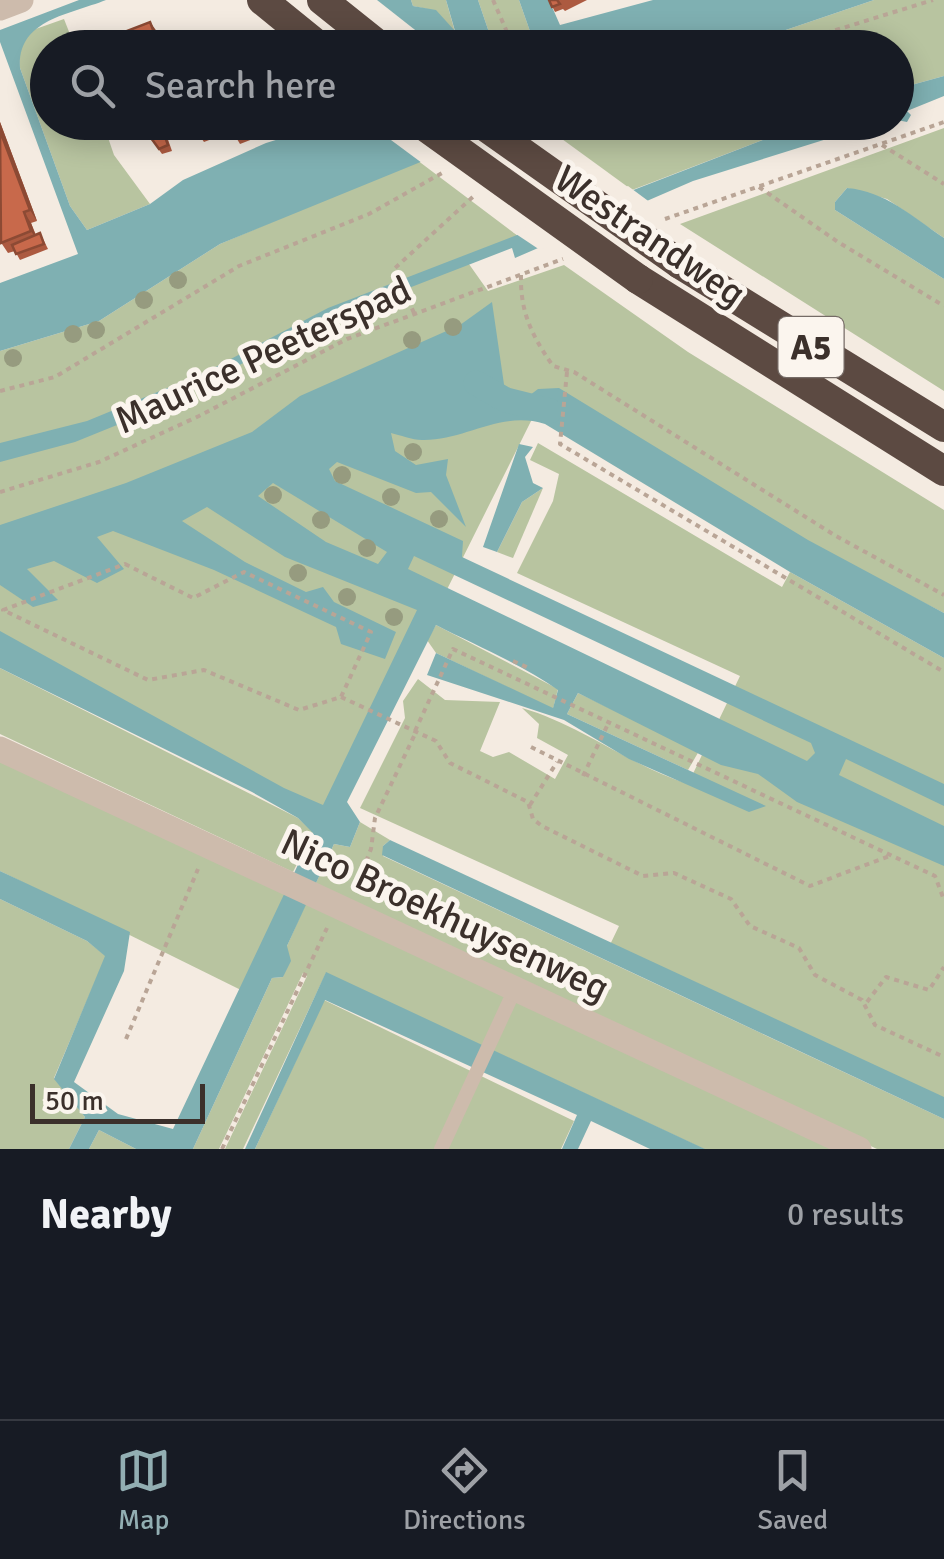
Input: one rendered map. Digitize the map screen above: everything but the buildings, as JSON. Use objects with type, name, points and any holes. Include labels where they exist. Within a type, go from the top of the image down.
[{"type":"highway","points":[[262,0],[299,30]]},
{"type":"highway","points":[[322,0],[360,30]]},
{"type":"highway","name":"Westrandweg","points":[[444,140],[638,279],[944,471]]},
{"type":"highway","name":"Westrandweg","points":[[505,140],[680,264],[944,426]]},
{"type":"street","points":[[0,8],[20,0]]},
{"type":"street","name":"Nico Broekhuysenweg","points":[[0,749],[859,1149]]},
{"type":"lane","points":[[442,1149],[514,989]]},
{"type":"path","points":[[493,0],[507,30]]},
{"type":"path","points":[[836,30],[933,0]]},
{"type":"path","points":[[914,134],[944,122]]},
{"type":"path","points":[[657,223],[898,140]]},
{"type":"path","points":[[882,146],[944,184]]},
{"type":"path","points":[[0,391],[55,377],[239,266],[369,214],[444,172]]},
{"type":"path","points":[[759,186],[838,242],[944,306]]},
{"type":"path","points":[[414,313],[394,268],[472,201],[482,187]]},
{"type":"path","name":"Maurice Peeterspad","points":[[0,492],[98,462],[200,416],[346,339],[571,256]]},
{"type":"path","points":[[522,275],[520,302],[533,338],[553,366],[574,372],[836,536],[944,594]]},
{"type":"path","points":[[567,372],[560,444],[944,672]]},
{"type":"path","points":[[341,697],[372,632],[244,572],[196,598],[125,564],[3,610],[148,680],[204,670],[290,708],[341,697],[436,740],[450,762],[530,805],[538,824],[643,876],[674,873],[731,899],[750,926],[800,948],[815,975],[866,1004],[876,1025],[944,1057]]},
{"type":"path","points":[[358,882],[372,849],[375,818],[452,652],[935,876],[944,900]]},
{"type":"path","points":[[513,661],[531,669]]},
{"type":"path","points":[[583,776],[608,724]]},
{"type":"path","points":[[530,748],[810,886],[892,856]]},
{"type":"path","points":[[530,805],[557,762]]},
{"type":"path","points":[[126,1039],[208,846]]},
{"type":"path","points":[[222,1149],[334,916],[335,905]]},
{"type":"path","points":[[866,1004],[886,977],[929,990],[943,969]]},
{"type":"green space","points":[[411,0],[446,0],[454,30],[436,11],[413,6]]},
{"type":"green space","points":[[478,0],[519,0],[530,30],[488,30]]},
{"type":"green space","points":[[874,0],[944,0],[944,76],[914,84],[914,30],[786,30]]},
{"type":"green space","points":[[64,19],[68,30],[33,30]]},
{"type":"green space","points":[[30,31],[30,96],[18,48]]},
{"type":"green space","points":[[944,128],[944,238],[887,199],[847,188],[835,202],[835,210],[944,279],[944,391],[680,224]]},
{"type":"green space","points":[[46,140],[109,140],[114,155],[150,204],[87,230],[70,206]]},
{"type":"green space","points":[[563,140],[763,140],[632,190]]},
{"type":"green space","points":[[417,160],[518,236],[464,257],[488,291],[564,265],[688,352],[944,510],[944,613],[539,405],[329,826],[0,652],[0,351],[99,321],[220,244]]},
{"type":"green space","points":[[538,443],[782,587],[790,572],[944,658],[944,1110],[606,953],[619,926],[360,808],[405,718],[403,701],[418,679],[445,700],[500,702],[480,751],[493,757],[509,752],[555,779],[568,755],[537,738],[539,724],[522,708],[565,724],[688,784],[740,676],[517,573],[553,501],[559,474],[530,460]]},
{"type":"green space","points":[[543,488],[513,558],[497,552],[522,502]]},
{"type":"green space","points":[[436,625],[558,689],[553,709],[436,653],[427,640]]},
{"type":"green space","points":[[0,668],[298,818],[313,832],[293,872],[0,734]]},
{"type":"green space","points":[[578,693],[699,751],[688,770],[567,714]]},
{"type":"green space","points":[[0,759],[293,898],[247,993],[0,871]]},
{"type":"green space","points":[[360,822],[390,840],[383,846],[383,856],[944,1119],[944,1149],[877,1149],[315,885],[334,844],[350,847]]},
{"type":"green space","points":[[0,899],[87,941],[106,956],[54,1078],[85,1117],[69,1149],[0,1149]]},
{"type":"green space","points":[[306,903],[835,1149],[704,1149],[326,973],[243,1149],[225,1149],[307,976],[303,973],[219,1149],[193,1149],[272,978],[283,977],[287,946]]},
{"type":"green space","points":[[324,1000],[574,1121],[561,1149],[255,1149]]},
{"type":"green space","points":[[99,1130],[136,1149],[89,1149]]},
{"type":"water","points":[[79,0],[106,0],[30,30],[21,52],[20,68],[30,96],[30,124],[0,42],[0,30]]},
{"type":"water","points":[[223,0],[411,0],[413,6],[436,10],[454,30],[263,30]]},
{"type":"water","points":[[446,0],[478,0],[488,30],[455,30]]},
{"type":"water","points":[[519,0],[549,0],[560,25],[653,0],[874,0],[786,30],[530,30]]},
{"type":"water","points":[[944,76],[944,96],[914,108],[914,84]]},
{"type":"water","points":[[36,140],[46,140],[70,206],[87,230],[150,204],[183,180],[276,140],[474,140],[220,244],[99,321],[0,351],[0,283],[78,254]]},
{"type":"water","points":[[763,140],[824,140],[693,181],[515,258],[512,248],[321,322],[154,410],[75,442],[0,462],[0,443],[87,421],[206,372],[328,308]]},
{"type":"water","points":[[847,188],[886,200],[944,238],[944,279],[835,210],[835,202]]},
{"type":"water","points":[[492,302],[507,405],[513,408],[538,389],[559,388],[808,540],[944,613],[944,658],[790,572],[545,424],[513,421],[422,440],[391,433],[395,451],[416,465],[448,459],[446,475],[466,527],[431,492],[416,493],[337,462],[329,469],[335,481],[463,541],[462,557],[944,784],[944,806],[846,759],[839,775],[944,826],[944,866],[797,802],[758,774],[721,765],[578,693],[567,714],[766,806],[749,812],[629,759],[564,720],[427,675],[436,653],[553,708],[558,690],[436,625],[347,802],[360,822],[350,847],[334,844],[287,946],[291,961],[283,977],[272,978],[193,1149],[136,1149],[99,1130],[89,1149],[69,1149],[85,1117],[54,1079],[105,956],[87,941],[0,899],[0,871],[130,932],[124,971],[74,1082],[118,1114],[173,1129],[313,833],[298,818],[252,792],[0,668],[0,631],[284,788],[323,805],[417,610],[285,557],[207,507],[182,521],[245,562],[306,592],[323,587],[334,602],[396,632],[385,659],[341,644],[336,627],[214,570],[113,531],[97,537],[124,569],[97,583],[54,561],[27,569],[58,600],[33,607],[0,585],[0,525],[126,483],[252,432],[300,396],[460,325]],"holes":[[[273,483],[387,552],[378,564],[326,542],[258,496]],[[414,556],[811,743],[815,753],[807,761],[408,569]]]},
{"type":"water","points":[[519,444],[533,447],[525,457],[533,483],[543,488],[522,502],[497,552],[483,547]]},
{"type":"water","points":[[390,840],[944,1097],[944,1119],[382,855],[383,846]]},
{"type":"water","points":[[326,972],[705,1149],[650,1149],[591,1121],[578,1149],[562,1149],[577,1115],[325,1000],[255,1149],[245,1149]]},
{"type":"pier","points":[[218,0],[377,0],[415,30],[256,30]]},
{"type":"pier","points":[[391,140],[478,140],[422,163]]},
{"type":"pier","points":[[628,186],[651,203],[540,250],[513,232]]},
{"type":"waterway","points":[[476,383],[506,400],[550,411]]}]
